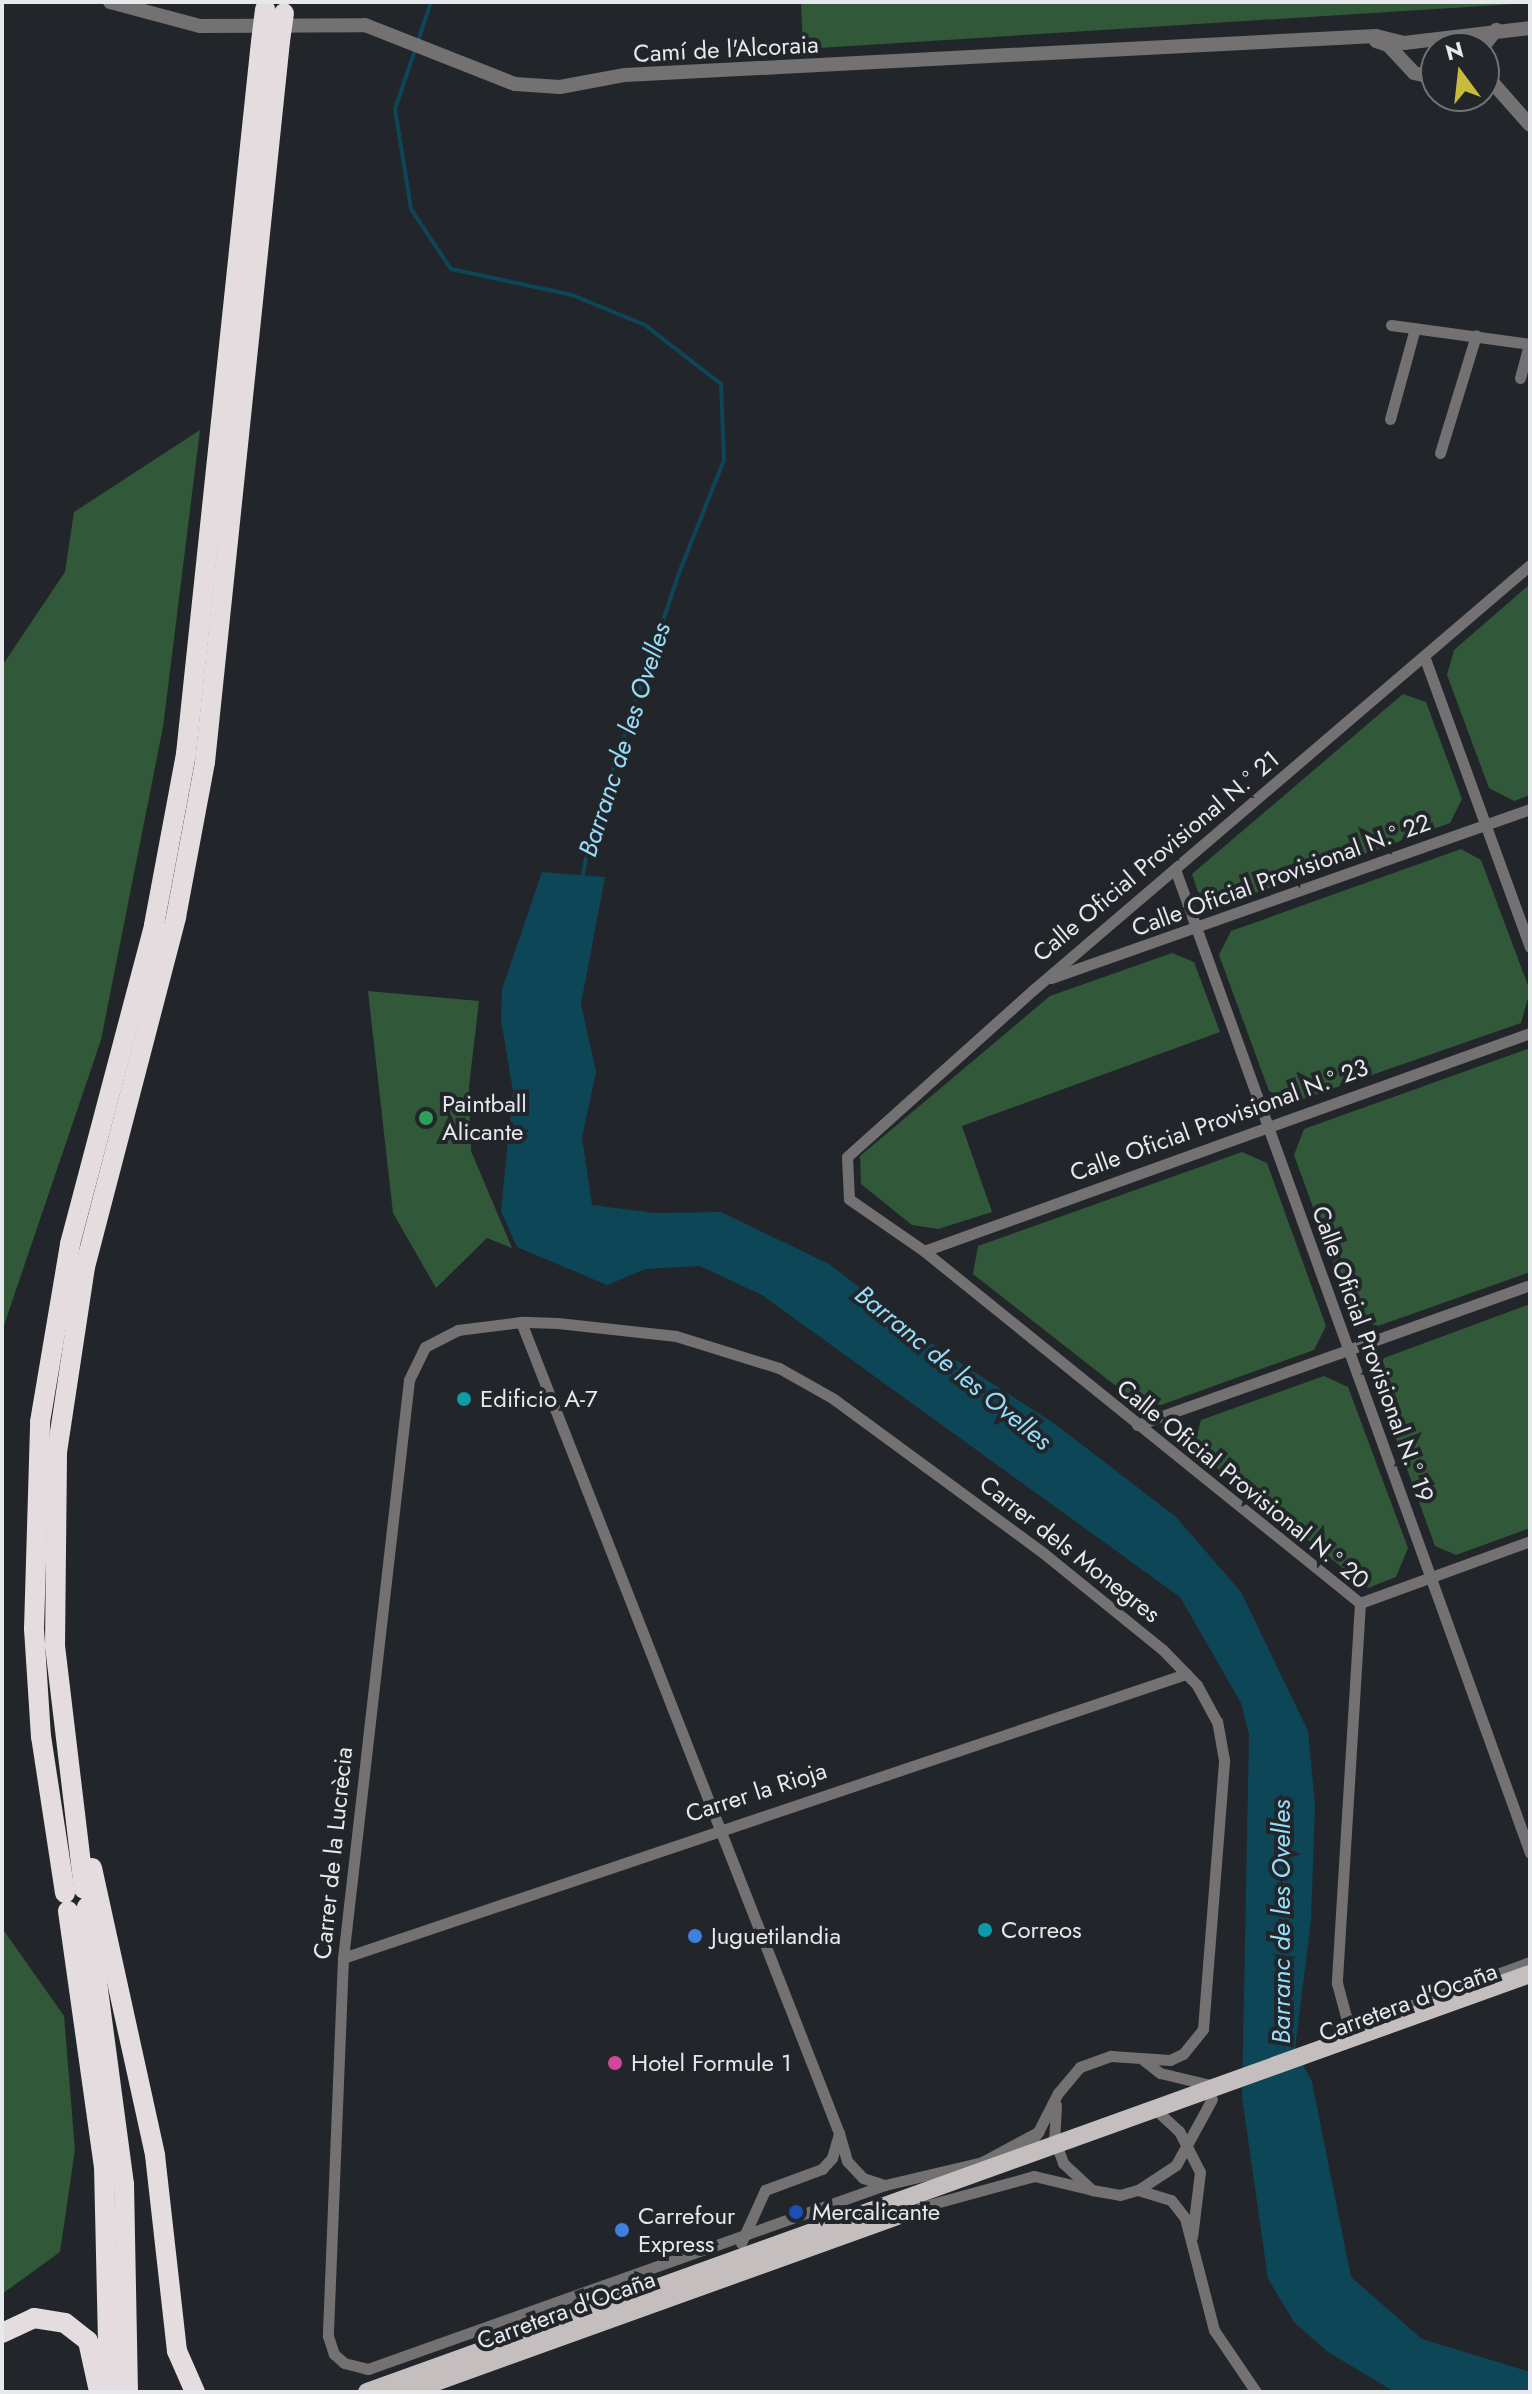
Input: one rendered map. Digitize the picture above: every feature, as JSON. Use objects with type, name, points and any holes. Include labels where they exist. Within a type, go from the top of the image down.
[{"type":"highway","points":[[128,2392],[124,2184],[108,2029],[41,1737],[34,1642],[40,1422],[70,1244],[172,836],[237,379],[275,6]]},
{"type":"highway","points":[[109,2392],[104,2166],[60,1714],[53,1569],[57,1452],[82,1281],[192,843],[214,689],[237,379]]},
{"type":"highway","points":[[53,1569],[93,1870],[155,2155],[177,2351],[195,2392]]},
{"type":"highway","points":[[2,2333],[34,2318],[65,2323],[88,2341],[98,2392]]},
{"type":"main road","name":"Carretera d'Ocaña","points":[[408,2392],[921,2207],[1057,2150],[1530,1974]]},
{"type":"main road","name":"Carretera d'Ocaña","points":[[1311,2057],[1530,1983]]},
{"type":"main road","name":"Carretera d'Ocaña","points":[[367,2392],[730,2263],[990,2164],[1057,2150]]},
{"type":"street","name":"Camí de l'Alcoraia","points":[[110,2],[200,26],[341,23],[389,33],[515,84],[560,87],[625,75],[1386,36],[1404,43],[1420,43]]},
{"type":"street","points":[[1496,30],[1530,28]]},
{"type":"street","name":"Camí de l'Alcoraia","points":[[1490,32],[1496,30]]},
{"type":"street","points":[[1360,39],[1388,45],[1402,62],[1420,74]]},
{"type":"street","points":[[1402,62],[1404,43]]},
{"type":"street","points":[[1500,91],[1530,125]]},
{"type":"street","points":[[1391,325],[1530,344],[1520,378]]},
{"type":"street","points":[[1390,419],[1415,328]]},
{"type":"street","points":[[1440,453],[1476,335]]},
{"type":"street","name":"Calle Oficial Provisional N.º 21","points":[[849,1199],[847,1157],[1045,980],[1530,565]]},
{"type":"street","points":[[1424,656],[1530,947]]},
{"type":"street","name":"Calle Oficial Provisional N.º 22","points":[[1045,980],[1197,929],[1530,809]]},
{"type":"street","name":"Calle Oficial Provisional N.º 19","points":[[1175,869],[1530,1853]]},
{"type":"street","name":"Calle Oficial Provisional N.º 23","points":[[924,1251],[1530,1033]]},
{"type":"street","name":"Calle Oficial Provisional N.º 20","points":[[849,1199],[924,1251],[1360,1603],[1337,1983],[1346,2017]]},
{"type":"street","points":[[1137,1425],[1530,1285]]},
{"type":"street","points":[[521,1322],[839,2133],[847,2161],[863,2178],[885,2185]]},
{"type":"street","name":"Carrer dels Monegres","points":[[425,1347],[458,1330],[521,1322],[676,1336],[744,1355],[807,1382],[1042,1552],[1186,1674],[1217,1722],[1224,1760],[1203,2029],[1183,2054],[1094,2060],[1080,2067],[1058,2093]]},
{"type":"street","name":"Carrer de la Lucrècia","points":[[344,2363],[334,2354],[328,2336],[343,1958],[409,1380],[425,1347]]},
{"type":"street","points":[[1360,1603],[1530,1541]]},
{"type":"street","name":"Carrer la Rioja","points":[[343,1958],[720,1827],[1186,1674]]},
{"type":"street","name":"Carretera d'Ocaña","points":[[1346,2017],[1356,2023],[1374,2019],[1530,1962]]},
{"type":"street","name":"Carretera d'Ocaña","points":[[1142,2059],[1184,2082],[1217,2093]]},
{"type":"street","points":[[1018,2159],[1038,2132],[1058,2093]]},
{"type":"street","points":[[1058,2093],[1057,2150],[1092,2190]]},
{"type":"street","points":[[1138,2190],[1176,2165],[1217,2093]]},
{"type":"street","points":[[1161,2113],[1189,2146],[1200,2172],[1191,2238]]},
{"type":"street","name":"Carretera d'Ocaña","points":[[344,2363],[368,2369],[589,2294],[885,2185],[990,2164],[1038,2132]]},
{"type":"street","points":[[730,2263],[765,2190],[822,2169],[832,2158],[839,2133]]},
{"type":"street","name":"Carretera d'Ocaña","points":[[921,2207],[1034,2176],[1120,2195],[1138,2190]]},
{"type":"street","points":[[1138,2190],[1171,2200],[1191,2238],[1214,2330],[1256,2392]]},
{"type":"street","name":"Carretera d'Ocaña","points":[[589,2294],[671,2284]]},
{"type":"street","name":"Carretera d'Ocaña","points":[[503,2324],[542,2330],[547,2315],[555,2306]]},
{"type":"green space","points":[[801,2],[1530,2],[1530,3],[803,49]]},
{"type":"green space","points":[[200,430],[163,727],[101,1040],[2,1331],[2,666],[65,572],[74,512]]},
{"type":"green space","points":[[1530,584],[1530,795],[1514,801],[1489,788],[1447,675],[1454,650]]},
{"type":"green space","points":[[1403,694],[1426,702],[1462,799],[1450,823],[1222,905],[1198,892],[1192,874]]},
{"type":"green space","points":[[1461,849],[1481,860],[1530,991],[1521,1023],[1294,1102],[1269,1091],[1219,955],[1231,931]]},
{"type":"green space","points":[[1172,953],[1194,962],[1220,1032],[962,1126],[992,1212],[938,1229],[912,1225],[861,1184],[860,1156],[1050,996]]},
{"type":"green space","name":"Paintball Alicante","points":[[368,991],[479,1001],[469,1086],[471,1151],[512,1248],[487,1238],[436,1288],[393,1213]]},
{"type":"green space","points":[[1530,1048],[1530,1272],[1378,1326],[1353,1317],[1294,1155],[1304,1129]]},
{"type":"green space","points":[[1242,1152],[1267,1163],[1326,1326],[1314,1350],[1161,1405],[1135,1401],[973,1274],[978,1246]]},
{"type":"green space","points":[[1530,1304],[1530,1528],[1456,1555],[1435,1546],[1374,1378],[1384,1358]]},
{"type":"green space","points":[[1324,1376],[1348,1387],[1408,1548],[1396,1577],[1368,1588],[1193,1449],[1201,1420]]},
{"type":"green space","points":[[2,1928],[64,2016],[75,2150],[60,2252],[2,2294]]},
{"type":"water","points":[[542,872],[605,877],[581,1004],[596,1072],[582,1138],[592,1205],[655,1213],[721,1212],[829,1264],[945,1353],[1055,1424],[1176,1517],[1241,1592],[1308,1731],[1315,1805],[1311,1920],[1295,2049],[1312,2082],[1351,2277],[1422,2339],[1530,2372],[1530,2392],[1395,2392],[1328,2352],[1294,2322],[1268,2279],[1242,2097],[1249,1734],[1241,1703],[1180,1597],[762,1295],[700,1266],[646,1269],[607,1285],[517,1247],[501,1211],[513,1091],[501,1020],[502,989]]},
{"type":"waterway","name":"Barranc de les Ovelles","points":[[418,41],[431,2]]},
{"type":"waterway","name":"Barranc de les Ovelles","points":[[415,50],[395,109],[411,209],[451,269],[572,295],[645,325],[721,384],[724,460],[679,573],[589,841],[582,880]]},
{"type":"place","name":"Paintball Alicante","points":[[426,1118]]},
{"type":"place","name":"Edificio A-7","points":[[464,1399]]},
{"type":"place","name":"Correos","points":[[985,1930]]},
{"type":"place","name":"Juguetilandia","points":[[695,1936]]},
{"type":"place","name":"Hotel Formule 1","points":[[615,2063]]},
{"type":"place","name":"Mercalicante","points":[[796,2212]]},
{"type":"place","name":"Carrefour Express","points":[[622,2230]]}]
